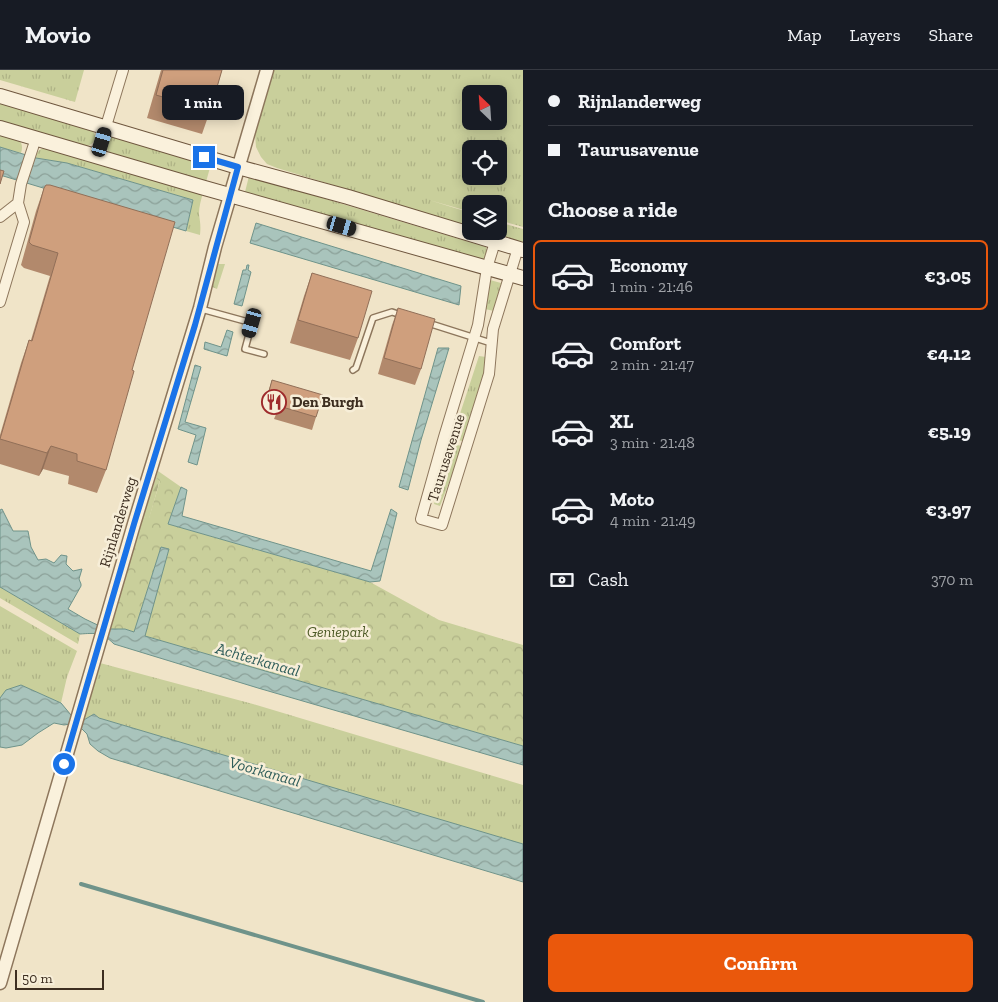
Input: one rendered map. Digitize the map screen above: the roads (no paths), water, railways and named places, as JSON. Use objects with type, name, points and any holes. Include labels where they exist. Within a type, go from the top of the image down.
[{"type":"main road","name":"Taurusavenue","points":[[0,96],[520,249]]},
{"type":"main road","points":[[0,128],[516,276]]},
{"type":"street","points":[[98,156],[123,70]]},
{"type":"street","name":"Rijnlanderweg","points":[[0,982],[200,308],[238,167],[267,70]]},
{"type":"street","points":[[0,302],[24,222],[18,203],[21,184],[36,138]]},
{"type":"street","points":[[0,217],[18,203]]},
{"type":"street","name":"Taurusavenue","points":[[495,242],[487,268],[478,325],[421,519],[442,525],[489,374],[493,329],[516,276],[520,249]]},
{"type":"lane","points":[[200,308],[252,323],[244,349],[264,354]]},
{"type":"lane","points":[[353,370],[356,368],[373,318],[392,312],[410,318]]},
{"type":"lane","points":[[420,320],[492,343]]},
{"type":"water","points":[[0,147],[36,158],[67,163],[193,200],[186,231],[0,175]]},
{"type":"water","points":[[256,223],[461,286],[459,305],[250,243]]},
{"type":"water","points":[[247,265],[249,265],[248,270],[251,272],[242,306],[234,304],[243,270],[246,270]]},
{"type":"water","points":[[227,330],[233,332],[227,356],[204,349],[205,342],[221,347]]},
{"type":"water","points":[[438,348],[449,348],[408,490],[399,487]]},
{"type":"water","points":[[195,365],[201,367],[185,422],[206,428],[197,465],[188,462],[196,435],[178,429]]},
{"type":"water","points":[[181,487],[187,490],[182,516],[371,571],[391,509],[397,513],[380,581],[370,582],[168,524]]},
{"type":"water","points":[[2,509],[13,531],[28,531],[31,547],[38,560],[46,559],[54,563],[61,555],[67,556],[66,564],[73,571],[82,569],[79,579],[81,586],[68,609],[85,619],[106,629],[125,629],[134,632],[161,547],[169,549],[145,636],[523,746],[523,765],[114,644],[106,637],[98,634],[80,634],[0,587],[0,510]]},
{"type":"water","name":"Voorkanaal","points":[[21,685],[61,703],[71,715],[82,721],[94,714],[99,718],[523,844],[523,882],[110,758],[90,744],[87,734],[80,727],[70,724],[54,723],[22,745],[6,748],[0,747],[0,698],[6,690]]},
{"type":"waterway","points":[[81,884],[483,1002]]},
{"type":"place","name":"Den Burgh","points":[[274,402]]},
{"type":"park label","name":"Geniepark","points":[[338,632]]},
{"type":"water label","name":"Achterkanaal","points":[[258,659]]}]
